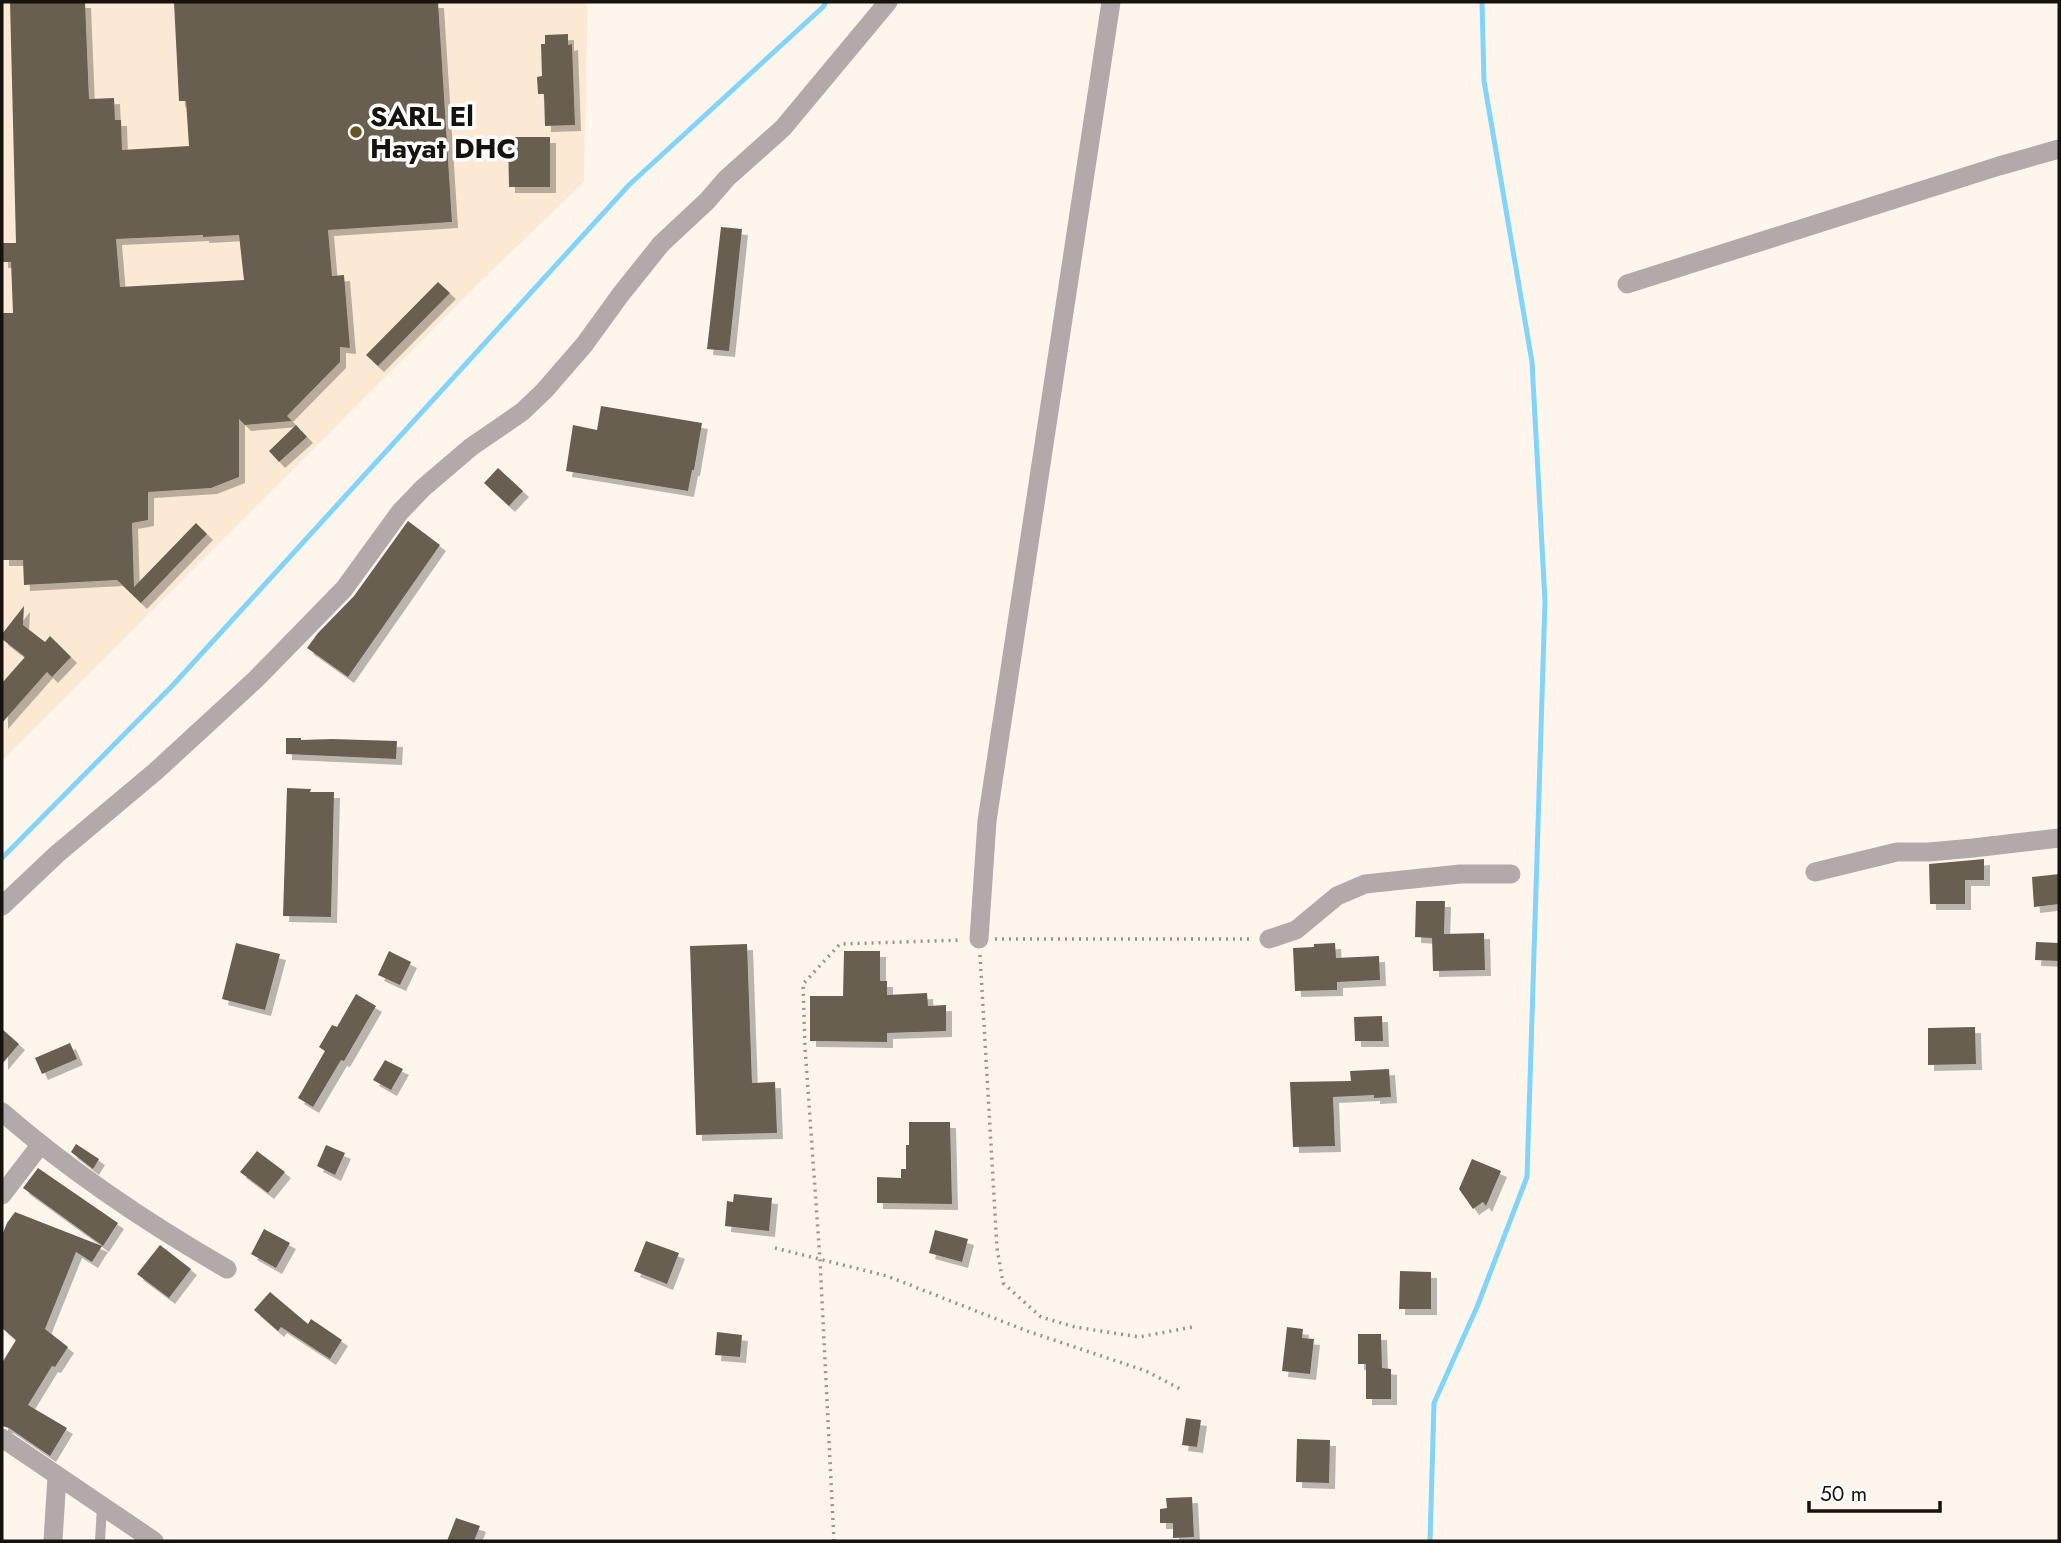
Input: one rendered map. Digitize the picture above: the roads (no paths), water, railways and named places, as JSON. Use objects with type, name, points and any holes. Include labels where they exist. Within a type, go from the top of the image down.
[{"type":"street","points":[[2,906],[57,854],[191,739],[273,662],[344,589],[400,512],[423,488],[471,447],[523,412],[544,391],[584,345],[654,252],[727,178],[783,128],[888,2]]},
{"type":"street","points":[[979,939],[987,821],[1111,2]]},
{"type":"street","points":[[1627,284],[2059,149]]},
{"type":"street","points":[[1815,872],[1897,852],[1962,849],[2059,838]]},
{"type":"street","points":[[1269,939],[1296,930],[1336,896],[1366,884],[1460,874],[1511,874]]},
{"type":"street","points":[[2,1112],[113,1198],[226,1269]]},
{"type":"street","points":[[2,1195],[41,1144]]},
{"type":"street","points":[[2,1438],[155,1541]]},
{"type":"street","points":[[53,1541],[57,1476]]},
{"type":"lane","points":[[100,1541],[102,1507]]},
{"type":"waterway","points":[[2,858],[173,685],[629,185],[826,2]]},
{"type":"waterway","points":[[1430,1541],[1434,1403],[1477,1307],[1527,1177],[1545,601],[1532,362],[1484,81],[1482,2]]},
{"type":"place","name":"SARL El Hayat DHC","points":[[356,132]]}]
